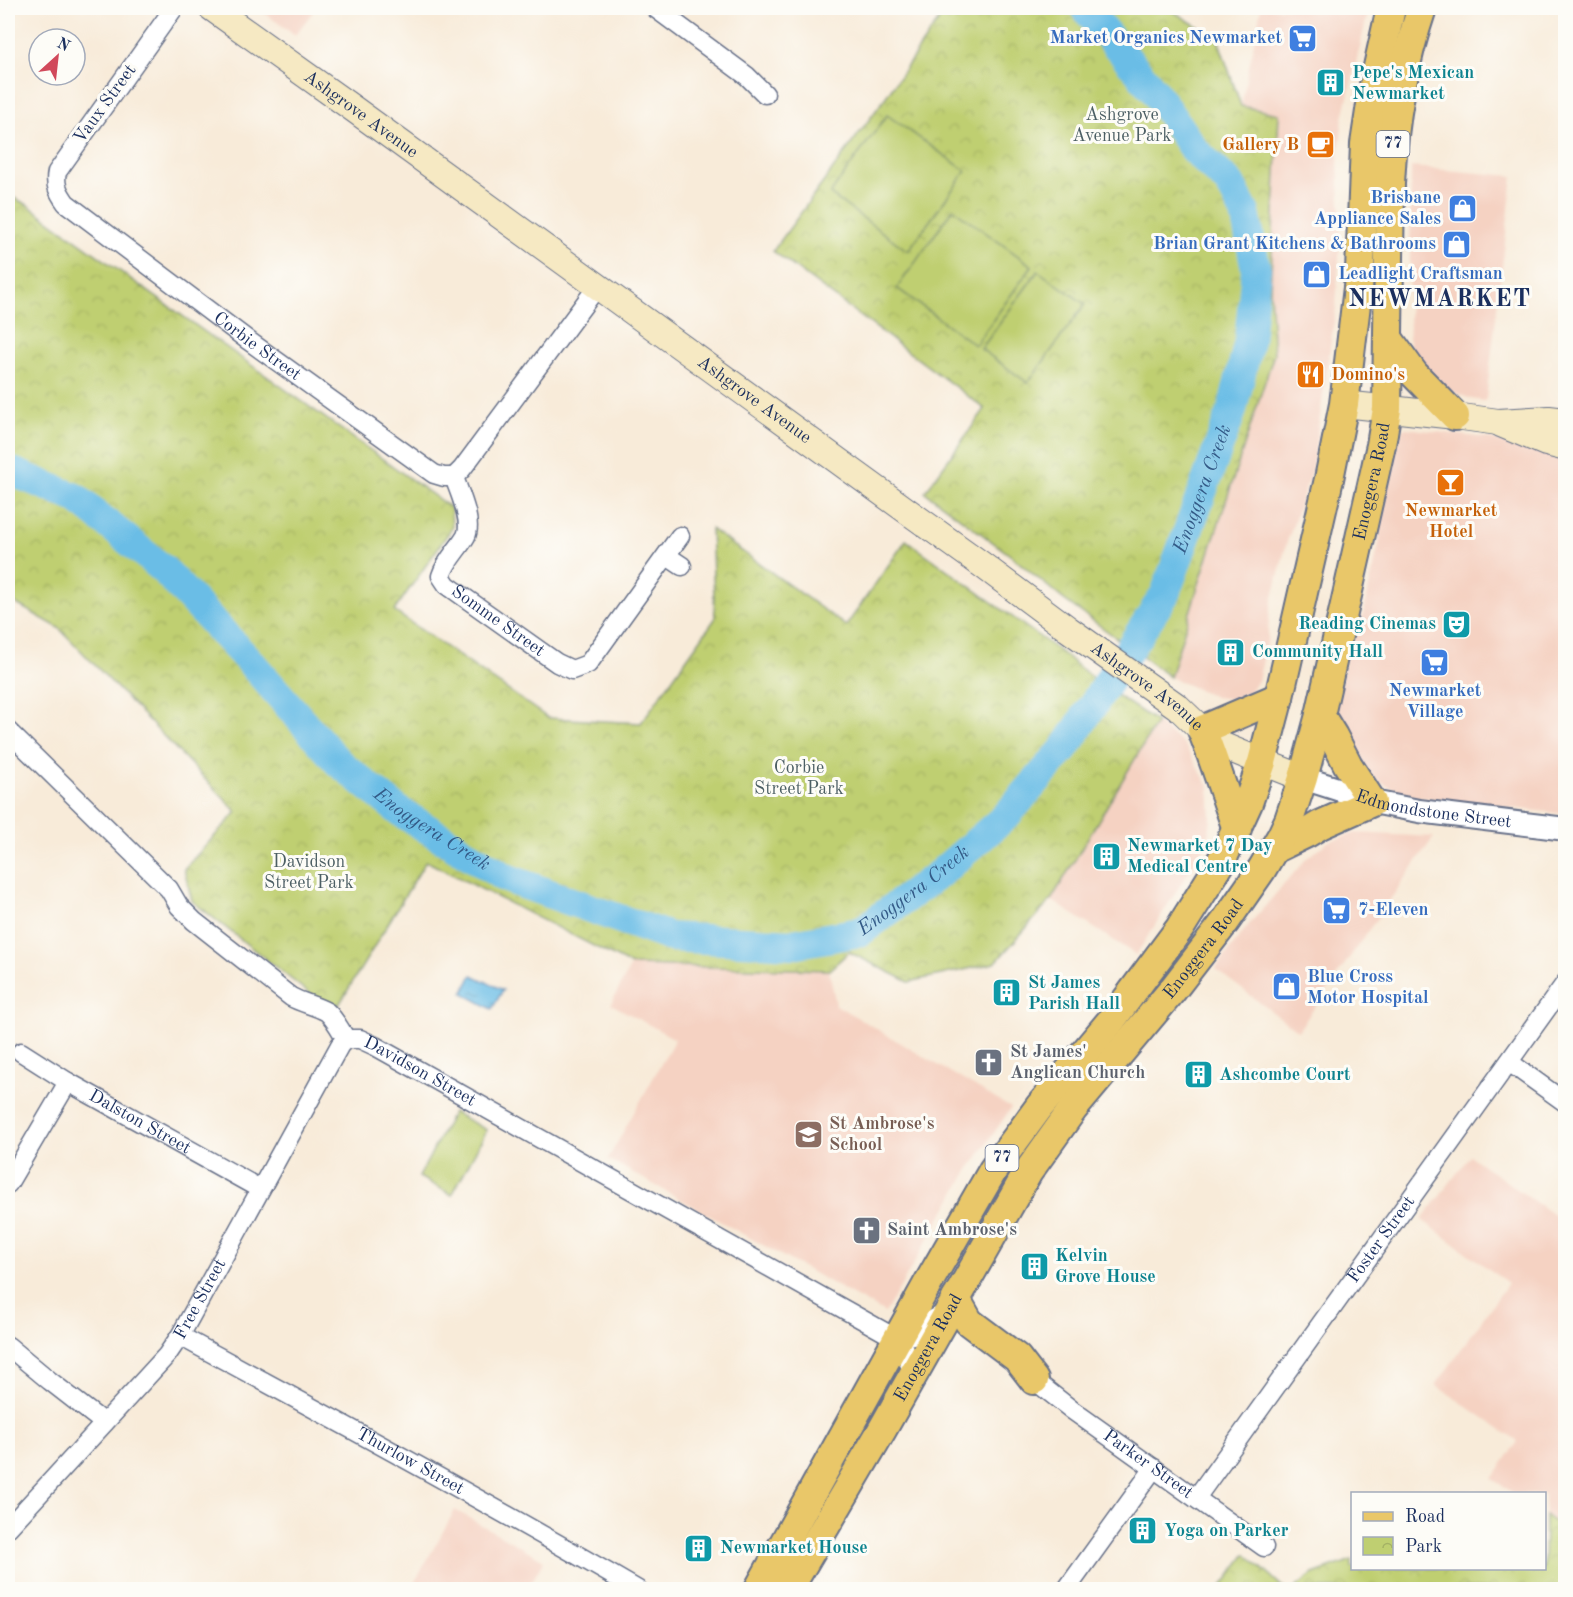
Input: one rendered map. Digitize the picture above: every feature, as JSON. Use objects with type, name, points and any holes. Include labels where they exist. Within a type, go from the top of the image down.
[{"type":"main road","name":"Ashgrove Avenue","points":[[212,8],[1152,688],[1178,707],[1221,745],[1303,778]]},
{"type":"main road","name":"Enoggera Road","points":[[758,1590],[993,1170],[1040,1106],[1110,1022],[1203,894],[1220,864],[1248,803],[1262,762],[1279,697],[1344,404],[1360,271],[1365,144],[1374,85],[1391,8]]},
{"type":"main road","name":"Enoggera Road","points":[[788,1590],[1014,1196],[1048,1143],[1073,1109],[1171,992],[1236,906],[1274,849],[1289,820],[1320,715],[1372,486],[1387,409],[1389,204],[1392,154],[1400,92],[1422,8]]},
{"type":"main road","points":[[1388,338],[1414,374],[1455,416]]},
{"type":"main road","points":[[1344,404],[1498,423],[1546,443],[1566,448]]},
{"type":"main road","points":[[1498,423],[1549,419],[1566,421]]},
{"type":"main road","points":[[1237,829],[1202,730],[1279,697]]},
{"type":"main road","points":[[1274,849],[1372,802],[1347,765],[1333,735],[1320,715]]},
{"type":"main road","points":[[952,1306],[969,1322],[1017,1358],[1034,1380]]},
{"type":"street","name":"Vaux Street","points":[[66,203],[56,186],[57,172],[174,8]]},
{"type":"street","points":[[655,8],[747,76],[765,94]]},
{"type":"street","name":"Corbie Street","points":[[66,203],[249,341],[434,474],[454,477]]},
{"type":"street","points":[[454,477],[597,287]]},
{"type":"street","name":"Somme Street","points":[[454,477],[469,522],[467,534],[444,566],[441,576],[447,585],[557,663],[572,670],[588,664],[674,561],[680,536]]},
{"type":"street","name":"Davidson Street","points":[[8,731],[169,889],[179,906],[194,921],[291,997],[329,1014],[346,1039],[360,1039],[375,1046],[897,1339]]},
{"type":"street","name":"Edmondstone Street","points":[[1303,778],[1372,802],[1419,811],[1566,829]]},
{"type":"street","name":"Foster Street","points":[[1196,1498],[1566,982]]},
{"type":"street","name":"Free Street","points":[[8,1528],[167,1355],[180,1336],[340,1045],[346,1039]]},
{"type":"street","name":"Dalston Street","points":[[21,1052],[68,1082],[260,1189]]},
{"type":"street","points":[[1509,1062],[1566,1103]]},
{"type":"street","points":[[8,1184],[68,1082]]},
{"type":"street","points":[[913,1375],[905,1351],[897,1339],[916,1334],[925,1322],[952,1306]]},
{"type":"street","name":"Thurlow Street","points":[[180,1336],[409,1459],[638,1590]]},
{"type":"street","points":[[8,1346],[104,1423]]},
{"type":"street","name":"Parker Street","points":[[1034,1380],[1072,1410],[1264,1547]]},
{"type":"street","points":[[1066,1590],[1154,1468]]},
{"type":"shaded area","points":[[257,8],[316,8],[295,35]]},
{"type":"shaded area","points":[[1261,8],[1369,8],[1343,118],[1338,163],[1341,223],[1336,307],[1312,469],[1287,542],[1270,609],[1267,643],[1258,681],[1248,692],[1232,699],[1215,697],[1170,677],[1274,354],[1270,292],[1241,106]]},
{"type":"shaded area","points":[[1411,167],[1513,176],[1484,401],[1471,399],[1449,390],[1410,350]]},
{"type":"shaded area","points":[[1406,428],[1486,438],[1565,456],[1565,814],[1415,797],[1401,793],[1371,777],[1336,716],[1336,703],[1346,657],[1361,624],[1380,539],[1382,500],[1398,438],[1402,430]]},
{"type":"shaded area","points":[[1157,722],[1185,746],[1209,786],[1211,819],[1207,843],[1136,955],[1051,900]]},
{"type":"shaded area","points":[[1355,833],[1434,837],[1298,1031],[1215,969],[1246,928],[1307,858],[1329,841]]},
{"type":"shaded area","name":"St Ambrose's School","points":[[631,965],[829,970],[836,1005],[1011,1108],[966,1174],[885,1313],[608,1159],[675,1039],[611,1004]]},
{"type":"shaded area","points":[[1470,1156],[1565,1223],[1565,1530],[1546,1516],[1546,1492],[1512,1492],[1492,1479],[1518,1442],[1436,1385],[1508,1283],[1422,1220]]},
{"type":"shaded area","points":[[455,1510],[544,1560],[528,1589],[411,1589]]},
{"type":"green space","name":"Ashgrove Avenue Park","points":[[947,8],[1168,8],[1218,39],[1241,106],[1279,114],[1270,292],[1274,354],[1170,677],[1063,599],[1010,555],[925,492],[985,409],[773,251],[885,98]]},
{"type":"green space","points":[[887,115],[966,171],[908,251],[830,194]]},
{"type":"green space","name":"Corbie Street Park","points":[[8,195],[26,204],[451,508],[452,528],[394,611],[548,718],[641,723],[715,619],[711,529],[846,626],[906,540],[1062,653],[1104,687],[1157,722],[1051,900],[995,963],[909,982],[849,952],[829,970],[631,965],[426,861],[334,1013],[192,901],[184,869],[237,812],[59,628],[8,599]]},
{"type":"green space","points":[[953,209],[1032,266],[975,345],[897,288]]},
{"type":"green space","points":[[1038,271],[1085,304],[1028,383],[981,349]]},
{"type":"green space","points":[[453,1112],[487,1130],[452,1195],[419,1177]]},
{"type":"green space","points":[[1546,1516],[1565,1530],[1565,1589],[1294,1589],[1313,1574],[1351,1560],[1351,1570],[1546,1570]]},
{"type":"green space","points":[[1246,1554],[1285,1589],[1220,1589]]},
{"type":"water","points":[[472,975],[503,990],[492,1009],[463,993]]},
{"type":"waterway","name":"Enoggera Creek","points":[[8,470],[76,498],[163,569],[252,664],[338,762],[399,811],[506,878],[670,937],[793,944],[860,932],[939,874],[1005,817],[1065,748],[1165,594],[1232,410],[1249,341],[1256,269],[1245,213],[1230,184],[1194,150],[1155,92],[1085,8]]},
{"type":"place","name":"Market Organics Newmarket","points":[[1303,38]]},
{"type":"place","name":"Pepe's Mexican Newmarket","points":[[1331,83]]},
{"type":"place","name":"Gallery B","points":[[1320,145]]},
{"type":"place","name":"Brisbane Appliance Sales","points":[[1462,208]]},
{"type":"place","name":"Brian Grant Kitchens & Bathrooms","points":[[1457,244]]},
{"type":"place","name":"Leadlight Craftsman","points":[[1317,274]]},
{"type":"place","name":"Domino's","points":[[1310,375]]},
{"type":"place","name":"Newmarket Hotel","points":[[1451,482]]},
{"type":"place","name":"Reading Cinemas","points":[[1457,624]]},
{"type":"place","name":"Community Hall","points":[[1231,652]]},
{"type":"place","name":"Newmarket Village","points":[[1435,662]]},
{"type":"place","name":"Newmarket 7 Day Medical Centre","points":[[1106,856]]},
{"type":"place","name":"7-Eleven","points":[[1337,910]]},
{"type":"place","name":"Blue Cross Motor Hospital","points":[[1286,987]]},
{"type":"place","name":"St James Parish Hall","points":[[1007,993]]},
{"type":"place","name":"St James' Anglican Church","points":[[989,1062]]},
{"type":"place","name":"Ashcombe Court","points":[[1198,1075]]},
{"type":"place","name":"St Ambrose's School","points":[[808,1134]]},
{"type":"place","name":"Saint Ambrose's","points":[[866,1230]]},
{"type":"place","name":"Kelvin Grove House","points":[[1034,1266]]},
{"type":"place","name":"Yoga on Parker","points":[[1143,1531]]},
{"type":"place","name":"Newmarket House","points":[[699,1548]]},
{"type":"district","name":"NEWMARKET","points":[[1440,300]]},
{"type":"park label","name":"Davidson Street Park","points":[[309,872]]}]
